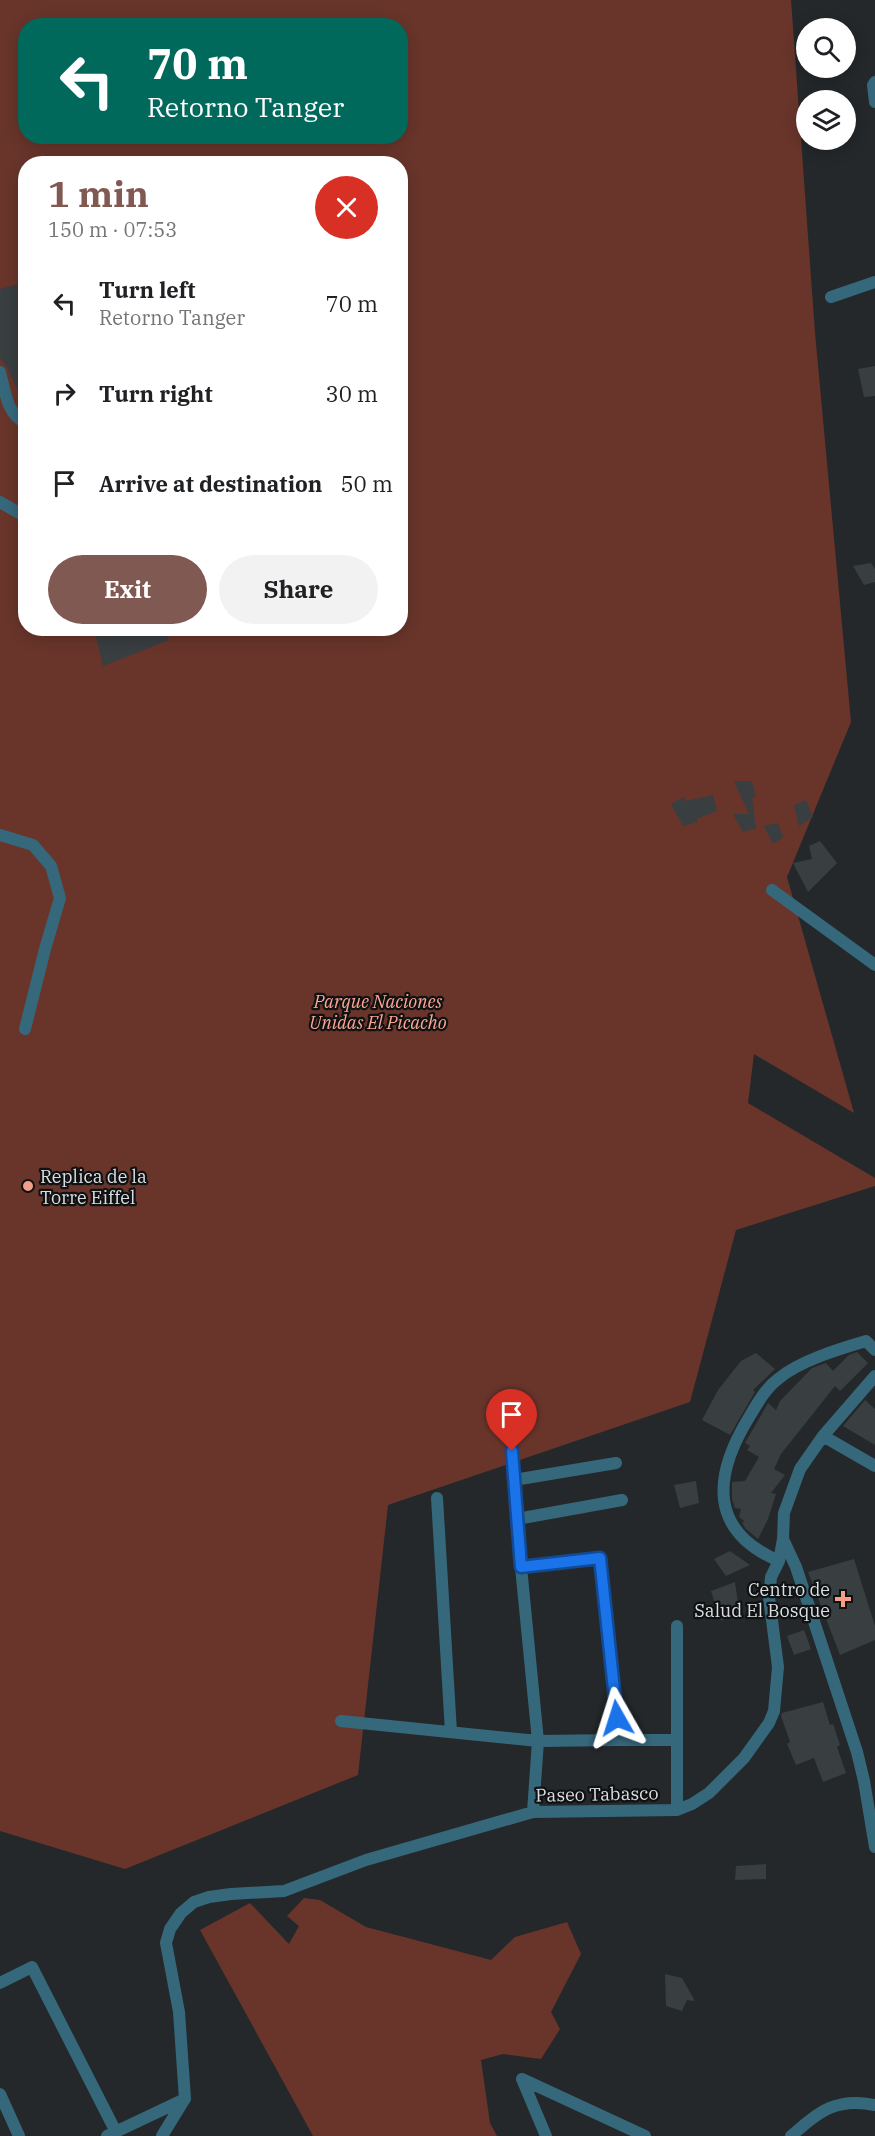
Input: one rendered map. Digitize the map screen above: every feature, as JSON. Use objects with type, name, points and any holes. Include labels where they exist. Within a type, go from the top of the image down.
[{"type":"street","points":[[875,82],[873,85],[875,102]]},
{"type":"street","points":[[831,297],[874,285]]},
{"type":"street","points":[[0,372],[11,412],[18,419]]},
{"type":"street","points":[[0,502],[18,512]]},
{"type":"street","points":[[0,835],[33,845],[51,867],[60,898],[25,1029]]},
{"type":"street","points":[[772,891],[875,965]]},
{"type":"street","points":[[779,1561],[756,1550],[744,1540],[734,1530],[726,1513],[723,1481],[737,1436],[762,1395],[778,1378],[799,1366],[866,1341],[875,1350]]},
{"type":"street","name":"Paseo Tabasco","points":[[185,2099],[179,2012],[166,1943],[170,1929],[181,1912],[194,1902],[209,1897],[284,1891],[366,1860],[533,1812],[677,1810],[709,1793],[744,1758],[769,1723],[774,1711],[778,1667],[769,1597],[771,1577],[779,1561],[783,1539],[784,1513],[800,1469],[823,1436],[875,1376]]},
{"type":"street","points":[[823,1436],[875,1466]]},
{"type":"street","points":[[512,1451],[538,1741],[533,1812]]},
{"type":"street","points":[[514,1480],[616,1463]]},
{"type":"street","points":[[437,1498],[451,1732]]},
{"type":"street","points":[[517,1519],[622,1500]]},
{"type":"street","points":[[783,1539],[796,1567],[857,1752],[872,1805],[875,1847]]},
{"type":"street","points":[[521,1567],[600,1558],[620,1740]]},
{"type":"street","points":[[677,1626],[677,1810]]},
{"type":"street","points":[[341,1721],[538,1741],[677,1740]]},
{"type":"street","points":[[0,1983],[32,1967],[112,2134],[185,2099]]},
{"type":"street","points":[[546,2136],[522,2079],[645,2136]]},
{"type":"street","points":[[0,2094],[20,2136]]},
{"type":"street","points":[[162,2136],[185,2099]]},
{"type":"street","points":[[790,2136],[821,2110],[844,2103],[875,2105]]},
{"type":"green space","name":"Parque Naciones Unidas El Picacho","points":[[0,0],[791,0],[797,90],[796,150],[802,150],[815,333],[851,722],[787,877],[854,1113],[754,1054],[748,1103],[875,1178],[875,1186],[736,1230],[690,1402],[388,1505],[358,1775],[125,1869],[0,1831]]},
{"type":"green space","points":[[304,1898],[320,1900],[366,1927],[491,1960],[515,1937],[567,1922],[581,1954],[551,2012],[560,2029],[541,2059],[503,2054],[481,2060],[490,2123],[497,2136],[313,2136],[200,1930],[250,1903],[289,1944],[299,1926],[287,1916]]},
{"type":"building","points":[[18,284],[18,391],[0,358],[0,289]]},
{"type":"building","points":[[875,366],[875,396],[864,397],[858,369]]},
{"type":"building","points":[[871,563],[875,569],[875,582],[864,585],[853,566]]},
{"type":"building","points":[[96,636],[168,636],[169,640],[103,666]]},
{"type":"building","points":[[734,781],[752,781],[756,798],[752,798],[756,828],[743,832],[733,814],[749,814]]},
{"type":"building","points":[[713,795],[717,811],[696,819],[698,822],[683,826],[671,804],[684,797],[686,801]]},
{"type":"building","points":[[806,800],[813,817],[799,826],[794,805]]},
{"type":"building","points":[[778,823],[783,837],[773,844],[764,826]]},
{"type":"building","points":[[820,841],[837,863],[808,892],[793,863],[812,859],[809,846]]},
{"type":"building","points":[[857,1352],[868,1363],[840,1391],[835,1386],[781,1454],[774,1469],[785,1475],[771,1493],[776,1494],[768,1519],[758,1539],[742,1523],[744,1521],[739,1517],[741,1509],[735,1508],[732,1499],[732,1482],[745,1481],[759,1457],[747,1450],[750,1446],[745,1443],[768,1403],[776,1410],[780,1401],[812,1368],[826,1363],[833,1371],[849,1355]]},
{"type":"building","points":[[756,1353],[775,1369],[753,1390],[755,1392],[730,1435],[702,1420],[718,1390],[741,1361]]},
{"type":"building","points":[[865,1400],[875,1409],[875,1445],[843,1426]]},
{"type":"building","points":[[696,1481],[699,1503],[680,1508],[674,1485]]},
{"type":"building","points":[[730,1551],[750,1565],[726,1576],[714,1559]]},
{"type":"building","name":"Centro de Salud El Bosque","points":[[854,1559],[875,1626],[875,1640],[840,1655],[808,1572]]},
{"type":"building","points":[[735,1582],[740,1617],[720,1620],[711,1591]]},
{"type":"building","points":[[804,1630],[811,1649],[794,1655],[787,1636]]},
{"type":"building","points":[[823,1702],[830,1725],[833,1724],[840,1745],[837,1747],[846,1773],[823,1782],[814,1758],[796,1765],[787,1744],[790,1742],[781,1716],[782,1713]]},
{"type":"building","points":[[766,1864],[766,1879],[735,1880],[736,1866]]},
{"type":"building","points":[[665,1974],[682,1978],[695,2001],[687,2000],[682,2011],[666,2006]]},
{"type":"place","name":"Replica de la Torre Eiffel","points":[[28,1186]]},
{"type":"place","name":"Centro de Salud El Bosque","points":[[843,1599]]},
{"type":"route","points":[[512,1451],[521,1567],[600,1558],[617,1718]]}]
